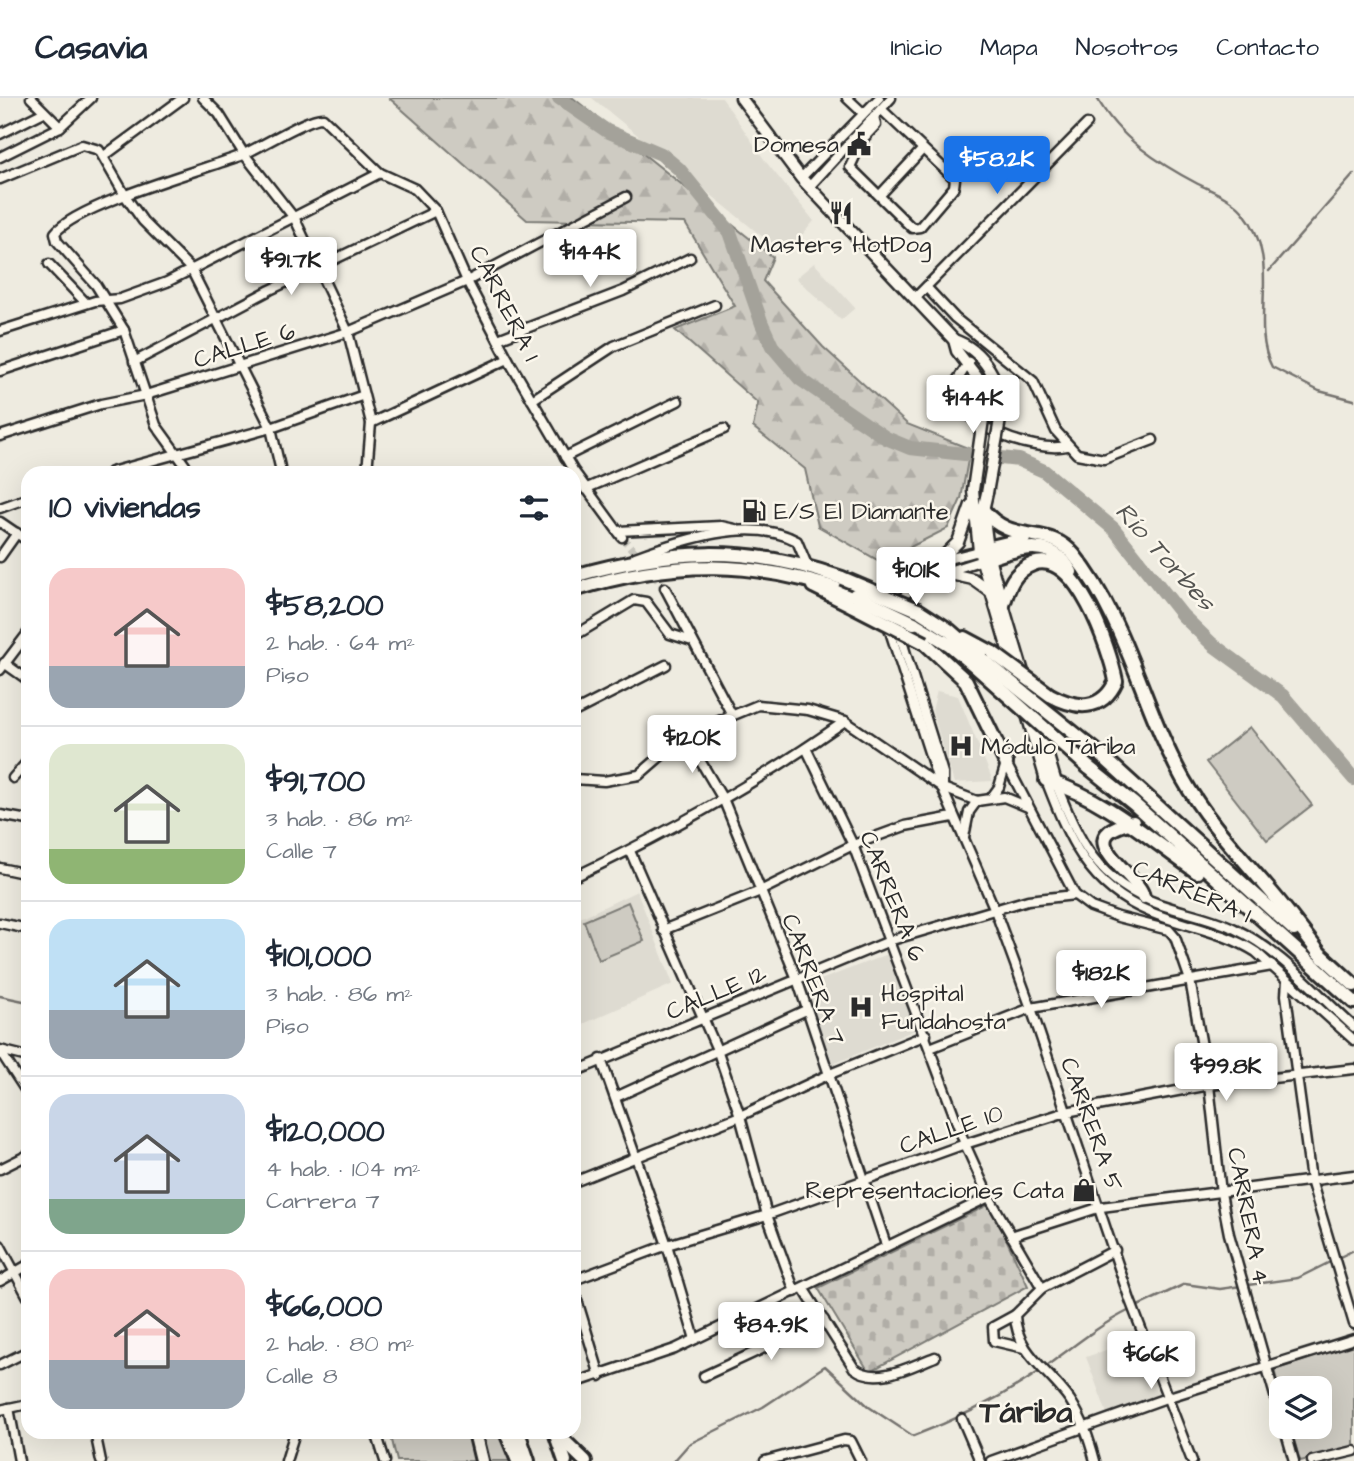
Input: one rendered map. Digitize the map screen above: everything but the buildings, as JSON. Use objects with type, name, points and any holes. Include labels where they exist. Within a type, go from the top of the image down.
[{"type":"highway","points":[[983,510],[1003,529],[1063,544],[1079,563],[1124,639],[1167,746],[1200,808],[1324,958]]},
{"type":"highway","points":[[984,554],[1038,536]]},
{"type":"highway","points":[[581,574],[616,564],[685,553],[729,552],[807,565],[842,578],[916,617],[950,645],[1069,705],[1087,707],[1102,701],[1115,681],[1109,654],[1074,578],[1061,557],[1038,547],[984,554]]},
{"type":"highway","points":[[1003,605],[1015,576],[1034,564],[1052,563],[1074,578]]},
{"type":"highway","points":[[581,588],[642,572],[685,566],[750,570],[805,579],[854,600],[916,617],[949,630],[1100,754],[1354,985]]},
{"type":"highway","points":[[854,600],[925,643],[965,681],[1006,763]]},
{"type":"highway","points":[[984,660],[1088,767],[1134,804],[1238,901],[1354,1002]]},
{"type":"highway","points":[[1051,782],[1133,822],[1238,901]]},
{"type":"highway","points":[[1133,822],[1116,827],[1108,837],[1105,849],[1111,859],[1139,884],[1143,897]]},
{"type":"highway","points":[[477,1439],[482,1461]]},
{"type":"highway","points":[[509,1439],[517,1461]]},
{"type":"highway","points":[[520,1439],[528,1461]]},
{"type":"highway","points":[[557,1439],[565,1461]]},
{"type":"highway","points":[[562,1439],[585,1461]]},
{"type":"main road","points":[[741,98],[801,178],[954,340],[957,351],[969,362],[980,381],[985,405],[973,494],[958,542],[937,563]]},
{"type":"main road","points":[[954,340],[968,344],[989,370],[1002,399],[983,510],[984,554]]},
{"type":"main road","points":[[973,494],[991,592],[1051,782]]},
{"type":"main road","name":"CARRERA 1","points":[[984,554],[1003,605],[1051,782]]},
{"type":"main road","points":[[946,573],[973,579],[991,592]]},
{"type":"street","points":[[30,98],[60,127]]},
{"type":"street","points":[[0,157],[60,127],[91,98]]},
{"type":"street","points":[[104,156],[183,98]]},
{"type":"street","points":[[203,98],[219,114],[244,154],[295,219],[348,332],[371,423],[367,466]]},
{"type":"street","points":[[847,98],[863,113]]},
{"type":"street","points":[[801,178],[878,98]]},
{"type":"street","points":[[809,187],[891,98]]},
{"type":"street","points":[[850,142],[857,152],[850,167],[912,228],[920,227],[955,184],[953,175],[922,150],[881,109]]},
{"type":"street","points":[[0,134],[44,112]]},
{"type":"street","name":"CARRERA 1","points":[[244,154],[307,120],[323,118],[380,173],[415,189],[436,211],[467,281],[569,466]]},
{"type":"street","points":[[916,297],[928,288],[1087,124]]},
{"type":"street","points":[[0,179],[82,145],[92,146],[104,156],[125,197],[144,221],[191,269],[271,428],[281,466]]},
{"type":"street","points":[[880,195],[922,150]]},
{"type":"street","points":[[186,466],[156,425],[124,330],[108,301],[56,237],[57,230],[74,218],[125,197],[244,154]]},
{"type":"street","points":[[0,331],[86,303],[108,301],[167,282],[295,219],[380,173]]},
{"type":"street","name":"CALLE 6","points":[[0,436],[101,404],[146,395],[348,332],[467,281],[626,197]]},
{"type":"street","points":[[134,362],[214,318],[436,211]]},
{"type":"street","points":[[498,339],[623,291],[690,258]]},
{"type":"street","points":[[50,264],[86,303]]},
{"type":"street","points":[[928,288],[955,318],[1033,381],[1056,431],[1067,446],[1089,459],[1104,459],[1153,440]]},
{"type":"street","points":[[532,400],[614,346],[715,305]]},
{"type":"street","points":[[0,371],[124,330]]},
{"type":"street","points":[[371,423],[508,359]]},
{"type":"street","points":[[969,362],[954,385],[957,403],[964,412],[1011,440],[1043,449],[1067,446]]},
{"type":"street","points":[[144,466],[271,428],[364,396]]},
{"type":"street","points":[[565,457],[678,401]]},
{"type":"street","points":[[585,489],[724,429]]},
{"type":"street","name":"CARRERA 1","points":[[581,484],[620,534],[721,526],[737,530]]},
{"type":"street","points":[[0,508],[21,500]]},
{"type":"street","points":[[0,522],[21,536]]},
{"type":"street","points":[[616,564],[656,549],[737,530],[788,536],[797,541],[807,565]]},
{"type":"street","points":[[0,557],[17,533]]},
{"type":"street","points":[[943,788],[886,617],[895,589],[905,576],[937,563],[984,554]]},
{"type":"street","points":[[943,788],[943,773],[899,628],[899,612],[905,595],[920,580],[946,573],[984,554]]},
{"type":"street","points":[[665,588],[732,715]]},
{"type":"street","points":[[581,632],[634,600],[646,603],[670,634],[692,641]]},
{"type":"street","points":[[21,642],[2,667],[21,676]]},
{"type":"street","points":[[581,708],[666,665]]},
{"type":"street","points":[[581,779],[604,780],[639,775],[685,734],[758,705],[771,705],[808,710],[845,721],[943,788],[977,801],[1004,797],[1028,807]]},
{"type":"street","points":[[581,874],[724,801],[845,721]]},
{"type":"street","name":"CARRERA 7","points":[[685,734],[724,801],[758,891],[797,979],[886,1245]]},
{"type":"street","name":"CARRERA 6","points":[[807,748],[853,845],[892,940],[965,1144],[989,1197],[1042,1288]]},
{"type":"street","points":[[991,798],[999,787],[1006,763]]},
{"type":"street","points":[[1006,763],[1075,895]]},
{"type":"street","points":[[13,778],[21,769]]},
{"type":"street","name":"CARRERA 1","points":[[1051,782],[1091,857],[1111,878],[1143,897],[1221,923],[1247,936],[1354,1027]]},
{"type":"street","name":"CARRERA 1","points":[[1051,782],[1067,835],[1082,859],[1105,884],[1148,912],[1239,941],[1272,966],[1354,1040]]},
{"type":"street","name":"CARRERA 5","points":[[943,788],[995,910],[1101,1207],[1130,1300],[1192,1461]]},
{"type":"street","points":[[964,839],[969,812],[977,801]]},
{"type":"street","points":[[0,815],[21,819]]},
{"type":"street","points":[[663,930],[758,891],[853,845],[905,826],[954,817]]},
{"type":"street","points":[[630,851],[718,1052],[740,1116],[767,1215],[799,1290],[824,1320],[854,1368],[862,1373],[874,1376],[898,1371],[935,1357]]},
{"type":"street","points":[[0,868],[21,872]]},
{"type":"street","name":"CALLE 12","points":[[581,1069],[892,940],[1028,900],[1075,895]]},
{"type":"street","name":"CARRERA 4","points":[[1075,895],[1091,906],[1118,917],[1169,930],[1175,937],[1190,980],[1209,1085],[1220,1193],[1239,1280],[1269,1378]]},
{"type":"street","points":[[0,923],[21,928]]},
{"type":"street","points":[[930,1048],[1031,1008],[1272,966]]},
{"type":"street","points":[[1287,981],[1286,995],[1299,1074],[1311,1180],[1354,1324]]},
{"type":"street","points":[[616,1097],[806,1010]]},
{"type":"street","points":[[581,1179],[740,1116],[830,1074],[926,1035]]},
{"type":"street","points":[[0,1050],[21,1055]]},
{"type":"street","points":[[0,1050],[21,1083]]},
{"type":"street","points":[[601,1059],[667,1245],[695,1339]]},
{"type":"street","name":"CALLE 10","points":[[581,1277],[667,1245],[767,1215],[965,1144],[1066,1112],[1209,1085],[1354,1069]]},
{"type":"street","points":[[0,1169],[21,1158]]},
{"type":"street","points":[[1011,1236],[1101,1207],[1354,1175]]},
{"type":"street","points":[[581,1381],[695,1339],[989,1197]]},
{"type":"street","points":[[0,1245],[21,1284]]},
{"type":"street","points":[[1024,1348],[994,1341],[991,1333],[993,1327],[1015,1315],[1042,1288],[1115,1250]]},
{"type":"street","points":[[0,1281],[21,1269]]},
{"type":"street","points":[[581,1313],[600,1376]]},
{"type":"street","points":[[1015,1315],[1024,1348],[1070,1400],[1086,1427],[1095,1461]]},
{"type":"street","points":[[704,1376],[824,1320]]},
{"type":"street","points":[[991,1461],[1169,1398],[1354,1339]]},
{"type":"street","points":[[0,1365],[21,1354]]},
{"type":"street","points":[[5,1409],[19,1461]]},
{"type":"street","points":[[962,1419],[981,1461]]},
{"type":"street","points":[[96,1439],[101,1461]]},
{"type":"street","points":[[286,1461],[293,1439]]},
{"type":"street","points":[[378,1439],[385,1461]]},
{"type":"street","points":[[1288,1439],[1294,1461]]},
{"type":"street","points":[[765,1461],[851,1441],[861,1461]]},
{"type":"street","points":[[1312,1461],[1354,1451]]},
{"type":"shaded area","points":[[592,98],[722,98],[766,162],[814,221],[785,255]]},
{"type":"shaded area","points":[[814,263],[855,308],[841,320],[796,278]]},
{"type":"shaded area","name":"Módulo Táriba","points":[[937,691],[958,696],[993,781],[954,783],[932,711]]},
{"type":"shaded area","points":[[637,891],[673,984],[581,1025],[581,918]]},
{"type":"shaded area","name":"Hospital Fundahosta","points":[[888,954],[917,1029],[833,1064],[805,986]]},
{"type":"shaded area","points":[[1137,1339],[1160,1398],[1108,1416],[1086,1357]]},
{"type":"green space","points":[[389,98],[573,98],[773,257],[763,281],[823,347],[907,424],[970,449],[961,499],[948,528],[881,562],[818,526],[805,469],[753,427],[758,403],[675,330],[735,306],[685,223],[527,220]]},
{"type":"green space","points":[[1250,727],[1312,805],[1267,840],[1206,762]]},
{"type":"green space","points":[[628,902],[644,941],[599,960],[584,921]]},
{"type":"green space","points":[[990,1204],[1028,1286],[869,1372],[818,1288]]},
{"type":"green space","points":[[1354,1344],[1354,1449],[1300,1461],[1294,1439],[1332,1439],[1332,1376],[1276,1376],[1274,1370]]},
{"type":"green space","points":[[392,1439],[504,1439],[512,1461],[397,1461]]},
{"type":"waterway","name":"Río Torbes","points":[[559,98],[607,131],[661,154],[679,169],[730,232],[772,346],[800,379],[886,438],[910,448],[1019,460],[1044,471],[1114,529],[1182,615],[1212,644],[1283,696],[1354,779]]},
{"type":"waterway","points":[[1097,98],[1116,125],[1141,148],[1183,176],[1228,199],[1243,212],[1255,231],[1261,251],[1264,271],[1263,331],[1272,367],[1319,391],[1354,400]]},
{"type":"waterway","points":[[1269,271],[1354,174]]},
{"type":"waterway","points":[[0,996],[21,1000]]},
{"type":"waterway","points":[[1136,1307],[1185,1284],[1220,1289],[1298,1278],[1354,1250]]},
{"type":"waterway","points":[[674,1461],[689,1444],[763,1407],[825,1366],[869,1407],[913,1436],[1010,1390],[1130,1310]]},
{"type":"tunnel","points":[[622,537],[665,588]]},
{"type":"place","name":"Domesa","points":[[859,144]]},
{"type":"place","name":"Masters HotDog","points":[[841,213]]},
{"type":"place","name":"E/S El Diamante","points":[[754,511]]},
{"type":"place","name":"Módulo Táriba","points":[[961,746]]},
{"type":"place","name":"Hospital Fundahosta","points":[[861,1007]]},
{"type":"place","name":"Representaciones Cata","points":[[1084,1190]]},
{"type":"district","name":"Táriba","points":[[1026,1411]]}]
